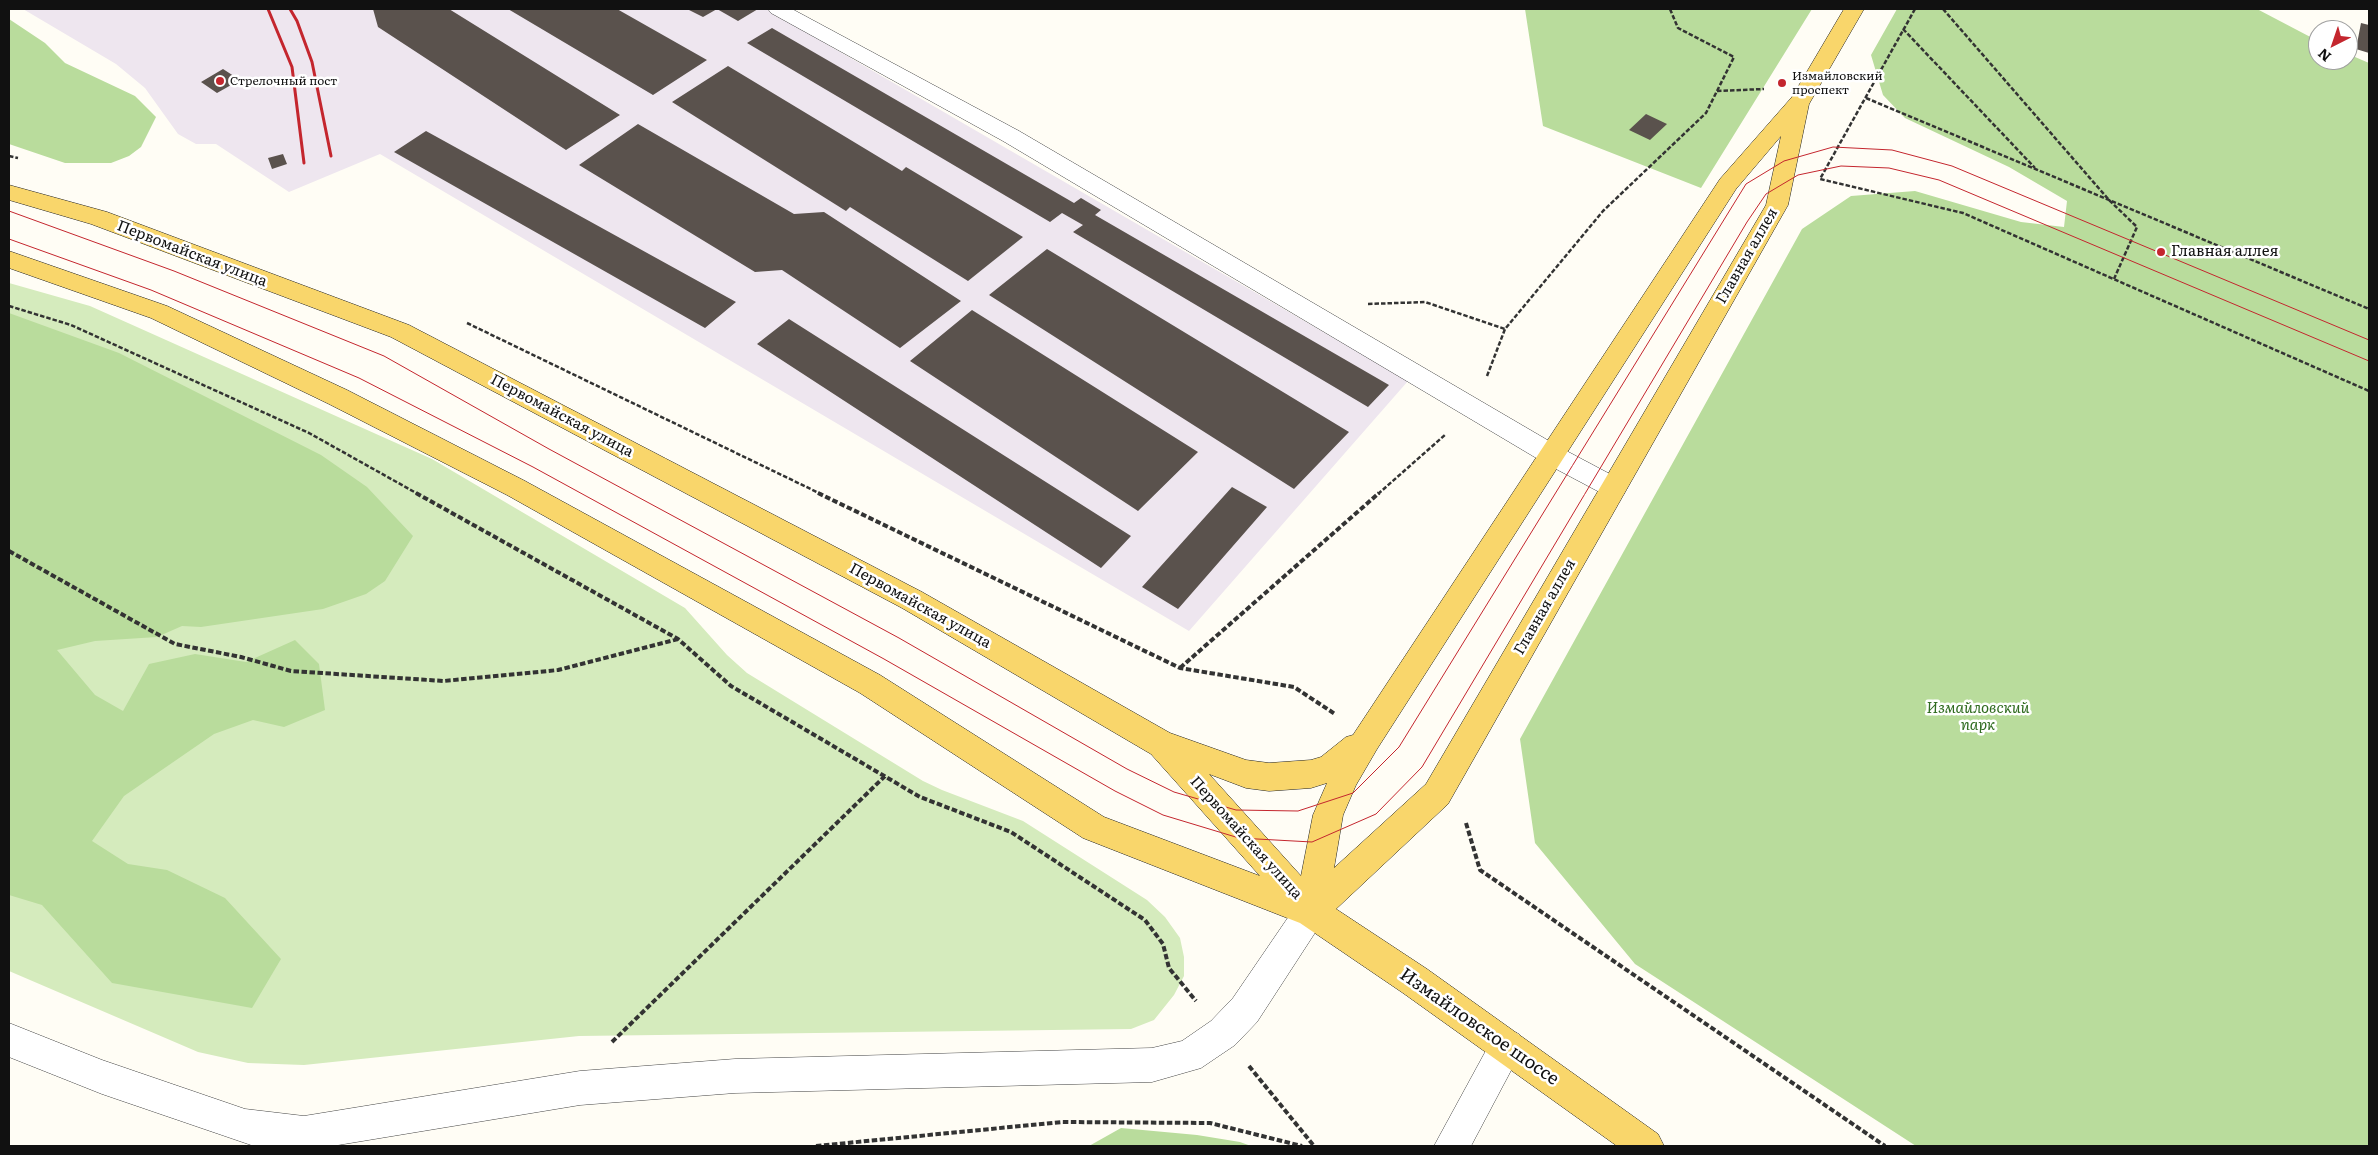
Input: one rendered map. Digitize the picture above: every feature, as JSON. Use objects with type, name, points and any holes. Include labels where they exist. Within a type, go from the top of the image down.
[{"type":"main road","name":"Главная аллея","points":[[1311,911],[1328,815],[1345,776],[1367,739],[1728,184],[1800,101],[1854,9]]},
{"type":"main road","name":"Главная аллея","points":[[1311,911],[1438,794],[1777,205],[1800,101]]},
{"type":"main road","name":"Первомайская улица","points":[[9,192],[99,218],[400,331],[912,600],[1162,744],[1311,911]]},
{"type":"main road","name":"Первомайская улица","points":[[9,259],[159,312],[338,397],[516,488],[870,684],[1094,828],[1311,911]]},
{"type":"main road","name":"Главная аллея","points":[[1162,744],[1246,774],[1269,777],[1310,774],[1330,768],[1367,739]]},
{"type":"main road","name":"Измайловское шоссе","points":[[1311,911],[1507,1046],[1646,1146]]},
{"type":"street","points":[[778,9],[1011,136],[1552,455],[1614,488]]},
{"type":"street","points":[[800,21],[820,9]]},
{"type":"street","points":[[272,1146],[306,1133],[580,1088],[735,1076],[1152,1065],[1189,1056],[1223,1033],[1245,1010],[1311,911]]},
{"type":"street","points":[[9,1040],[102,1077],[245,1126],[306,1133]]},
{"type":"street","points":[[1452,1146],[1507,1046]]},
{"type":"path","points":[[1342,719],[1294,687],[1180,668],[1474,409],[1505,329],[1603,212],[1706,113],[1734,57],[1678,28],[1670,9]]},
{"type":"path","points":[[1914,9],[1820,179],[1963,213],[2369,392]]},
{"type":"path","points":[[1943,9],[2109,200],[2137,227],[2114,279]]},
{"type":"path","points":[[1903,29],[2037,170]]},
{"type":"path","points":[[1866,98],[2369,309]]},
{"type":"path","points":[[1367,304],[1425,302],[1505,329]]},
{"type":"path","points":[[9,306],[71,325],[309,433],[678,640],[731,686],[920,797],[1011,832],[1145,920]]},
{"type":"path","points":[[9,552],[175,644],[241,657],[292,671],[444,681],[558,670],[678,640]]},
{"type":"path","points":[[610,1043],[885,776]]},
{"type":"path","points":[[1464,816],[1480,870],[1885,1146]]},
{"type":"path","points":[[816,1146],[1072,1122],[1210,1123],[1302,1146]]},
{"type":"shaded area","points":[[23,9],[766,9],[1408,381],[1189,631],[380,154],[289,192],[216,144],[196,144],[178,134],[145,88],[116,64]]},
{"type":"green space","points":[[1525,9],[1812,9],[1701,188],[1543,126]]},
{"type":"green space","name":"Измайловский парк","points":[[1897,9],[2257,9],[2308,36],[2308,70],[2358,70],[2358,58],[2369,63],[2369,1146],[1916,1146],[1635,964],[1535,843],[1520,739],[1802,229],[1851,196],[1915,191],[2021,222],[2064,227],[2067,201],[2009,167],[1905,118],[1883,95],[1871,55]]},
{"type":"green space","points":[[9,19],[45,43],[65,63],[135,96],[156,117],[141,147],[129,156],[111,163],[65,163],[9,144]]},
{"type":"green space","points":[[9,283],[90,306],[432,459],[685,608],[727,655],[747,673],[923,781],[1023,821],[1147,900],[1165,917],[1180,938],[1184,957],[1184,976],[1174,995],[1154,1020],[1131,1029],[579,1036],[304,1065],[248,1063],[198,1052],[9,971]]},
{"type":"green space","points":[[9,313],[119,353],[321,455],[367,487],[413,536],[385,581],[366,594],[323,609],[201,627],[182,626],[157,637],[95,641],[57,650],[95,695],[123,711],[149,664],[195,654],[246,662],[295,640],[319,664],[325,710],[284,727],[253,720],[214,734],[124,796],[92,841],[128,864],[167,870],[225,898],[281,959],[252,1008],[112,983],[42,905],[9,895]]},
{"type":"green space","points":[[1121,1128],[1197,1135],[1240,1142],[1251,1146],[1089,1146]]},
{"type":"building","points":[[373,9],[449,9],[620,115],[566,150],[378,27]]},
{"type":"building","points":[[508,9],[617,9],[707,60],[653,95]]},
{"type":"building","points":[[687,9],[717,9],[703,17]]},
{"type":"building","points":[[717,9],[758,9],[738,21]]},
{"type":"building","points":[[2361,23],[2369,25],[2369,53],[2358,50]]},
{"type":"building","points":[[772,28],[1074,203],[1081,198],[1101,210],[1095,215],[1389,385],[1368,407],[1073,232],[1083,225],[1062,213],[1050,222],[747,43]]},
{"type":"building","points":[[728,66],[902,171],[906,167],[1023,237],[968,281],[850,207],[846,211],[672,102]]},
{"type":"building","name":"Стрелочный пост","points":[[223,69],[240,80],[217,93],[201,82]]},
{"type":"building","points":[[1646,114],[1667,124],[1650,140],[1629,130]]},
{"type":"building","points":[[638,124],[794,214],[824,212],[961,301],[900,348],[782,270],[755,272],[579,165]]},
{"type":"building","points":[[426,131],[736,302],[705,328],[394,152]]},
{"type":"building","points":[[283,154],[287,164],[272,169],[268,158]]},
{"type":"building","points":[[1047,249],[1349,432],[1294,489],[989,295]]},
{"type":"building","points":[[972,310],[1198,452],[1138,511],[910,361]]},
{"type":"building","points":[[789,319],[1131,536],[1101,568],[757,344]]},
{"type":"building","points":[[1232,487],[1267,507],[1178,609],[1142,587]]},
{"type":"tram line","points":[[9,211],[174,271],[384,356],[549,449],[899,638],[1127,769],[1174,792],[1236,810],[1298,811],[1353,793],[1399,747],[1746,184],[1784,161],[1833,147],[1892,150],[1952,166],[2369,340]]},
{"type":"tram line","points":[[9,239],[151,290],[359,378],[533,467],[884,659],[1115,791],[1163,815],[1239,838],[1312,842],[1376,814],[1422,767],[1747,222],[1766,194],[1798,175],[1841,166],[1889,168],[1939,180],[2369,361]]},
{"type":"railway","points":[[268,9],[292,67],[304,163]]},
{"type":"railway","points":[[290,9],[297,21],[312,62],[331,156]]},
{"type":"place","name":"Стрелочный пост","points":[[220,81]]},
{"type":"place","name":"Измайловский проспект","points":[[1782,83]]},
{"type":"place","name":"Главная аллея","points":[[2161,252]]}]
